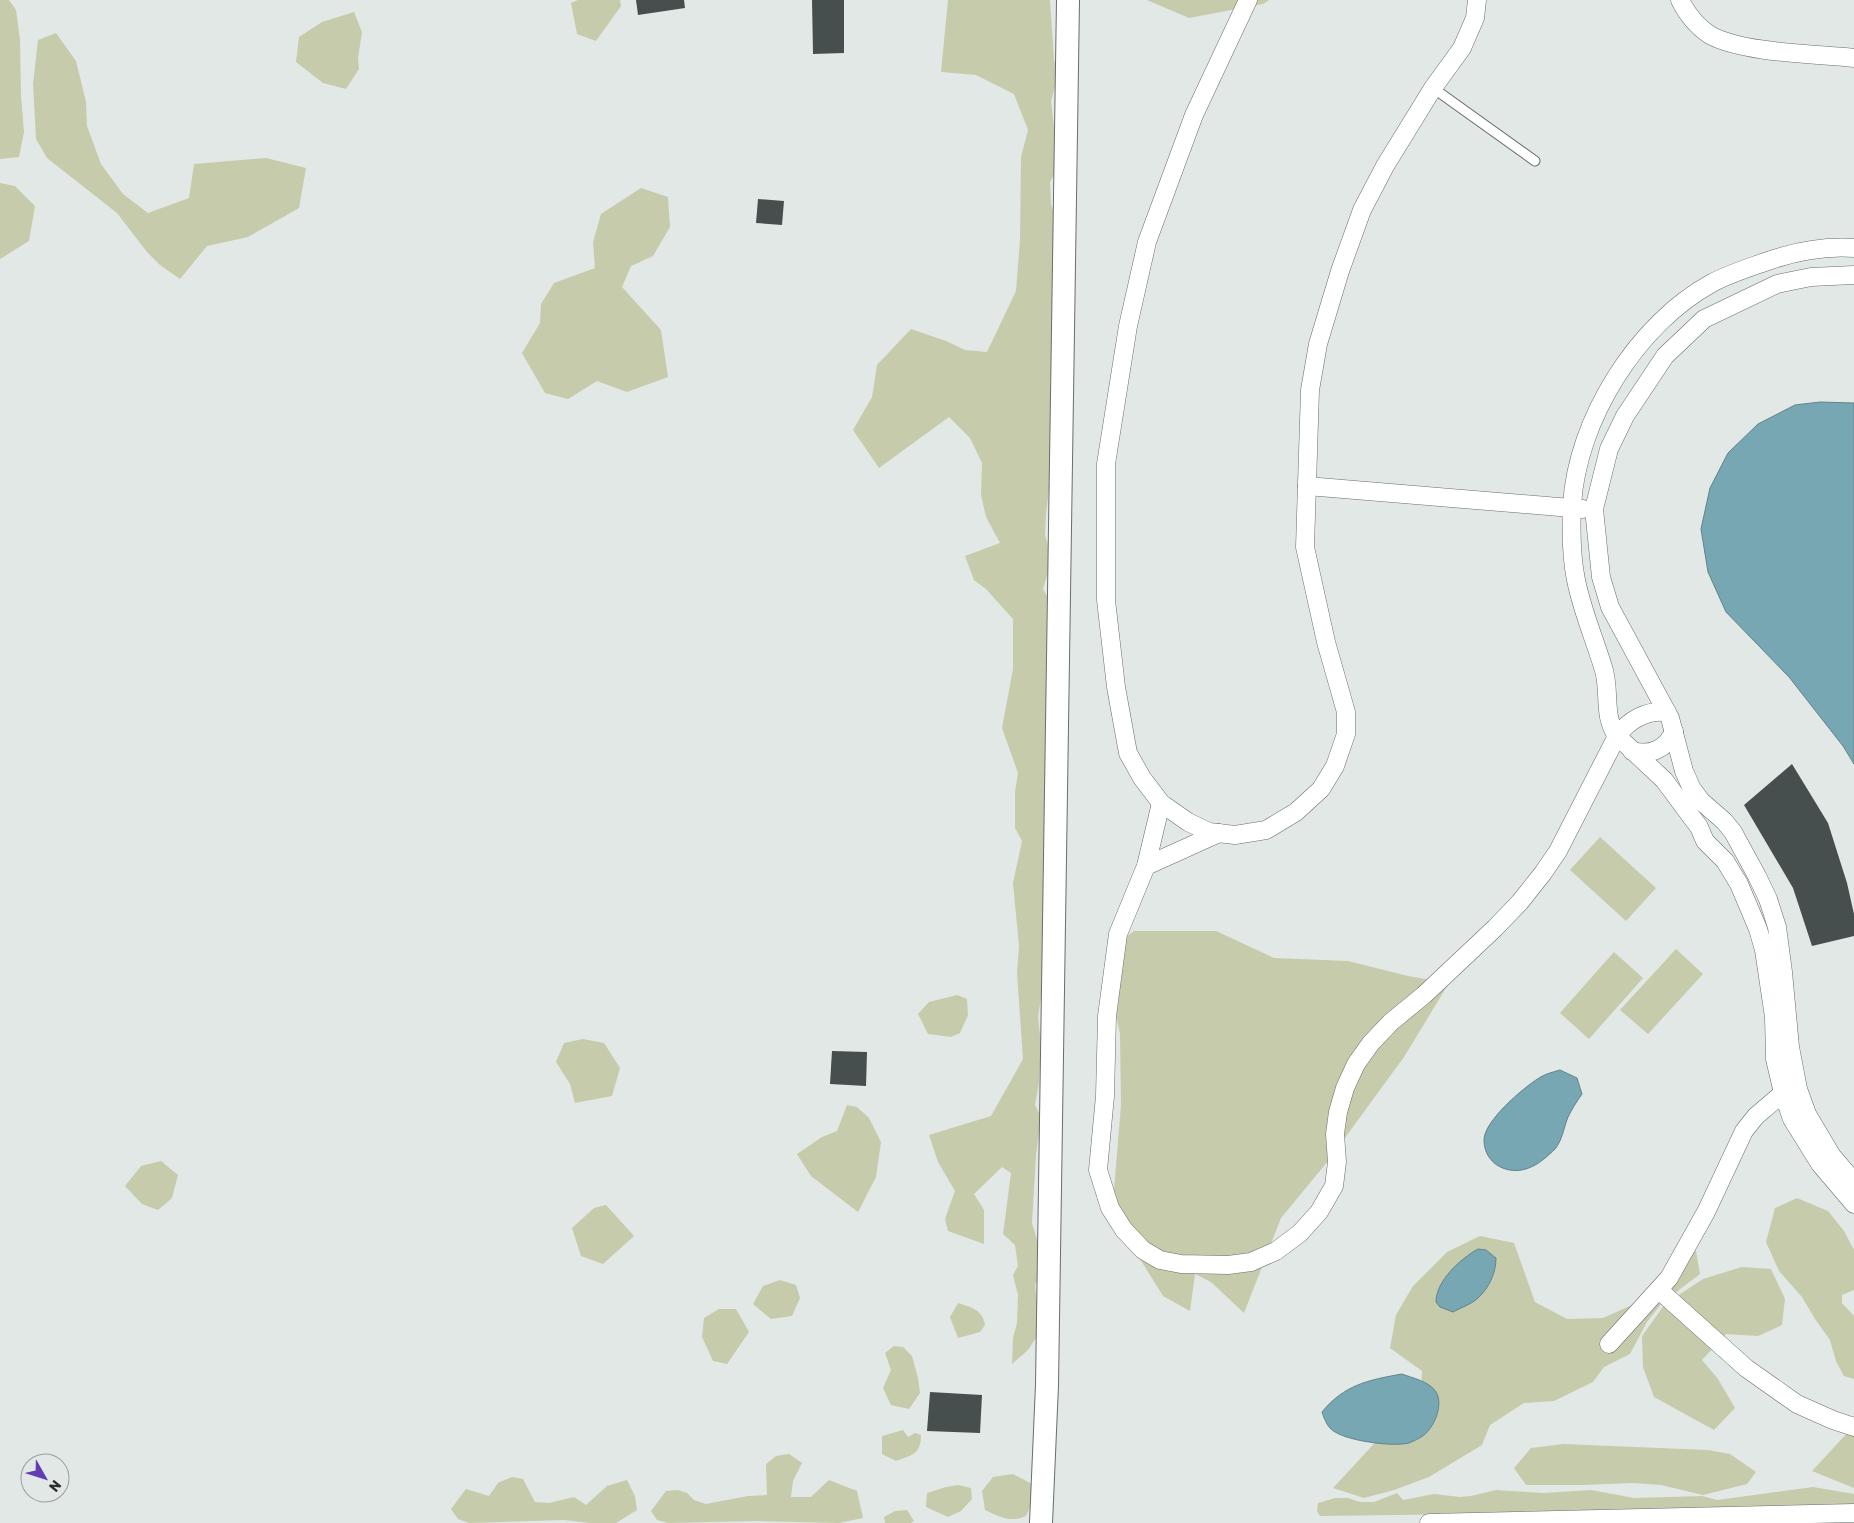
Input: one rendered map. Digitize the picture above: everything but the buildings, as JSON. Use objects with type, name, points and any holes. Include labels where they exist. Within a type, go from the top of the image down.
[{"type":"street","points":[[1041,1523],[1047,1375],[1068,0]]},
{"type":"street","points":[[1248,0],[1194,115],[1147,242],[1128,326],[1106,464],[1106,600],[1116,687],[1128,753],[1142,778],[1161,803],[1188,822],[1209,832],[1235,835],[1266,830],[1296,812],[1321,789],[1335,766],[1346,734],[1346,712],[1326,642],[1305,547],[1310,390],[1318,344],[1340,271],[1362,210],[1385,166],[1433,88],[1462,48],[1475,18],[1476,0]]},
{"type":"street","points":[[1680,0],[1692,21],[1710,35],[1730,43],[1758,49],[1854,58]]},
{"type":"street","points":[[1854,248],[1840,247],[1790,253],[1712,283],[1678,306],[1651,332],[1625,363],[1607,392],[1588,430],[1579,466],[1572,508],[1572,550],[1576,581],[1604,669],[1608,719],[1611,728],[1617,736],[1664,780],[1699,827],[1705,841],[1731,869],[1758,930],[1774,1017],[1775,1059],[1790,1091],[1807,1114],[1832,1156],[1854,1182]]},
{"type":"street","points":[[1800,252],[1804,279]]},
{"type":"street","points":[[1853,1201],[1820,1164],[1792,1119],[1790,1047],[1783,972],[1777,927],[1768,899],[1734,835],[1724,821],[1702,801],[1688,780],[1667,712],[1610,607],[1601,577],[1594,510],[1609,449],[1625,416],[1665,356],[1704,319],[1777,284],[1804,279],[1854,275]]},
{"type":"street","points":[[1306,486],[1594,510]]},
{"type":"street","points":[[1161,803],[1146,866],[1118,934],[1107,1016],[1105,1096],[1098,1170],[1110,1208],[1124,1230],[1142,1250],[1160,1260],[1181,1264],[1228,1265],[1251,1262],[1276,1250],[1300,1233],[1318,1212],[1334,1186],[1337,1162],[1335,1134],[1338,1112],[1345,1088],[1356,1064],[1371,1043],[1391,1022],[1424,995],[1495,928],[1520,902],[1558,851],[1617,736],[1625,726],[1639,716],[1649,713],[1667,712]]},
{"type":"street","points":[[1632,750],[1646,753],[1659,749],[1674,730]]},
{"type":"street","points":[[1699,827],[1717,815]]},
{"type":"street","points":[[1146,866],[1219,833]]},
{"type":"street","points":[[1714,850],[1728,845],[1734,835]]},
{"type":"street","points":[[1609,1344],[1669,1278],[1706,1212],[1744,1131],[1756,1116],[1790,1091]]},
{"type":"street","points":[[1658,1290],[1746,1368],[1782,1394],[1797,1404],[1854,1427]]},
{"type":"street","points":[[1429,1523],[1854,1513]]},
{"type":"lane","points":[[1433,88],[1536,161]]},
{"type":"green space","points":[[0,0],[9,0],[16,10],[20,40],[24,132],[19,157],[0,159]]},
{"type":"green space","points":[[578,0],[620,0],[621,6],[596,41],[577,34],[571,3]]},
{"type":"green space","points":[[948,0],[1050,0],[1054,60],[1059,73],[1051,101],[1054,127],[1055,173],[1050,182],[1056,240],[1052,279],[1051,473],[1045,535],[1052,559],[1043,589],[1050,601],[1042,992],[1038,1016],[1041,1045],[1039,1083],[1035,1105],[1041,1117],[1036,1155],[1032,1223],[1042,1256],[1041,1273],[1035,1285],[1040,1332],[1028,1350],[1012,1364],[1018,1295],[1013,1275],[1018,1266],[1015,1245],[1003,1234],[1011,1173],[1002,1167],[974,1194],[984,1210],[984,1244],[948,1231],[945,1219],[955,1191],[938,1162],[929,1135],[991,1116],[1023,1059],[1017,973],[1019,946],[1013,883],[1022,841],[1015,828],[1015,792],[1018,773],[1002,728],[1013,669],[1013,619],[986,589],[974,580],[965,556],[1000,543],[986,517],[981,495],[982,463],[970,438],[949,417],[879,468],[853,430],[872,397],[877,365],[911,329],[946,341],[965,350],[987,352],[1016,291],[1020,240],[1021,157],[1028,130],[1014,94],[976,75],[941,72]]},
{"type":"green space","points":[[1147,0],[1269,0],[1263,4],[1189,18]]},
{"type":"green space","points":[[354,12],[362,32],[358,58],[359,69],[346,89],[323,83],[296,62],[299,37],[322,22]]},
{"type":"green space","points":[[56,33],[76,61],[86,102],[87,126],[101,164],[123,194],[148,213],[189,198],[194,164],[266,158],[306,168],[299,208],[248,237],[207,246],[180,279],[160,265],[147,252],[117,213],[47,158],[36,139],[33,84],[38,40]]},
{"type":"green space","points":[[0,183],[15,186],[35,206],[29,241],[0,259]]},
{"type":"green space","points":[[641,188],[668,197],[670,227],[653,256],[631,266],[622,287],[661,330],[668,377],[627,392],[597,381],[568,399],[545,393],[522,353],[540,323],[541,304],[554,283],[595,268],[593,242],[601,214]]},
{"type":"green space","points":[[1600,837],[1656,888],[1626,921],[1570,870]]},
{"type":"green space","points":[[1134,931],[1216,931],[1274,958],[1348,961],[1408,976],[1449,983],[1404,1057],[1328,1161],[1281,1218],[1244,1313],[1211,1282],[1195,1274],[1190,1311],[1163,1296],[1112,1214],[1121,1105],[1120,1034],[1111,991],[1114,946]]},
{"type":"green space","points":[[1676,949],[1703,974],[1648,1034],[1620,1010]]},
{"type":"green space","points":[[1614,952],[1643,978],[1589,1039],[1560,1013]]},
{"type":"green space","points":[[957,995],[967,999],[968,1015],[960,1033],[951,1037],[928,1034],[918,1014],[929,1002]]},
{"type":"green space","points":[[583,1039],[604,1043],[620,1068],[612,1096],[575,1103],[570,1084],[556,1062],[564,1043]]},
{"type":"green space","points":[[847,1105],[857,1107],[869,1118],[881,1142],[876,1177],[858,1212],[811,1176],[797,1154],[822,1137],[837,1131]]},
{"type":"green space","points":[[161,1161],[178,1175],[172,1198],[158,1210],[142,1204],[125,1186],[141,1166]]},
{"type":"green space","points":[[1797,1198],[1828,1211],[1844,1231],[1854,1250],[1854,1290],[1842,1295],[1842,1303],[1854,1316],[1854,1379],[1844,1376],[1836,1361],[1830,1340],[1802,1297],[1779,1271],[1766,1242],[1775,1208]]},
{"type":"green space","points":[[606,1205],[634,1236],[603,1264],[581,1256],[572,1228],[594,1208]]},
{"type":"green space","points":[[1480,1236],[1514,1243],[1535,1302],[1567,1319],[1603,1318],[1632,1305],[1650,1289],[1668,1268],[1696,1251],[1700,1274],[1662,1303],[1647,1322],[1630,1354],[1604,1367],[1593,1382],[1554,1401],[1524,1403],[1490,1425],[1482,1445],[1429,1477],[1394,1490],[1364,1498],[1333,1488],[1421,1393],[1422,1371],[1390,1348],[1396,1315],[1413,1286],[1447,1252]]},
{"type":"green space","points":[[1742,1267],[1771,1269],[1785,1299],[1782,1325],[1758,1336],[1726,1334],[1702,1360],[1718,1379],[1735,1408],[1714,1430],[1654,1397],[1643,1367],[1642,1336],[1665,1304],[1703,1279]]},
{"type":"green space","points":[[780,1280],[796,1285],[800,1298],[792,1316],[771,1319],[753,1304],[763,1286]]},
{"type":"green space","points":[[958,1303],[972,1308],[982,1316],[985,1325],[980,1332],[958,1338],[950,1317]]},
{"type":"green space","points":[[719,1309],[736,1309],[749,1332],[727,1364],[713,1361],[702,1337],[704,1318]]},
{"type":"green space","points":[[894,1346],[903,1347],[912,1356],[918,1378],[920,1393],[909,1409],[891,1405],[883,1388],[891,1370],[885,1353]]},
{"type":"green space","points":[[1852,1428],[1854,1429],[1854,1488],[1812,1471]]},
{"type":"green space","points":[[903,1430],[908,1437],[915,1433],[921,1435],[921,1441],[917,1450],[911,1455],[896,1461],[882,1454],[882,1436]]},
{"type":"green space","points":[[1563,1444],[1708,1450],[1730,1454],[1756,1472],[1747,1484],[1703,1495],[1661,1485],[1632,1483],[1526,1485],[1514,1468],[1531,1448]]},
{"type":"green space","points":[[789,1454],[802,1463],[793,1481],[791,1497],[811,1497],[829,1480],[857,1491],[863,1518],[839,1523],[756,1521],[668,1523],[657,1520],[651,1511],[666,1491],[678,1490],[687,1493],[694,1500],[706,1504],[748,1496],[767,1495],[766,1464],[776,1456]]},
{"type":"green space","points":[[1013,1474],[1032,1484],[1031,1505],[1026,1516],[1010,1519],[1000,1517],[985,1510],[982,1491],[993,1477]]},
{"type":"green space","points":[[512,1477],[523,1479],[535,1502],[549,1503],[574,1497],[586,1505],[607,1486],[627,1480],[635,1496],[637,1510],[616,1523],[564,1520],[469,1523],[458,1519],[451,1509],[466,1489],[489,1496],[498,1483]]},
{"type":"green space","points":[[958,1485],[971,1488],[972,1499],[961,1511],[948,1517],[926,1507],[927,1493]]},
{"type":"green space","points":[[1813,1487],[1854,1494],[1854,1509],[1320,1516],[1317,1511],[1318,1503],[1335,1498],[1374,1502],[1397,1493],[1403,1500],[1434,1494],[1460,1497],[1471,1496],[1496,1490],[1543,1493],[1591,1490],[1634,1498],[1702,1496],[1717,1500]]},
{"type":"green space","points":[[907,1510],[914,1521],[911,1523],[885,1523],[884,1517],[895,1511]]},
{"type":"water","points":[[1820,402],[1854,403],[1854,764],[1843,746],[1789,677],[1726,612],[1708,572],[1701,529],[1710,488],[1728,453],[1758,424],[1795,405]]},
{"type":"water","points":[[1560,1070],[1577,1078],[1582,1094],[1568,1117],[1557,1146],[1537,1164],[1523,1170],[1515,1171],[1500,1167],[1488,1156],[1485,1149],[1484,1140],[1490,1124],[1515,1097],[1532,1083],[1544,1075]]},
{"type":"water","points":[[1478,1249],[1486,1250],[1496,1258],[1493,1275],[1485,1290],[1475,1300],[1453,1312],[1440,1307],[1436,1302],[1440,1286],[1450,1271]]},
{"type":"water","points":[[1402,1374],[1429,1385],[1438,1396],[1439,1407],[1436,1418],[1427,1433],[1409,1443],[1393,1444],[1343,1436],[1331,1429],[1327,1424],[1322,1412],[1330,1403],[1348,1390],[1378,1379]]}]
